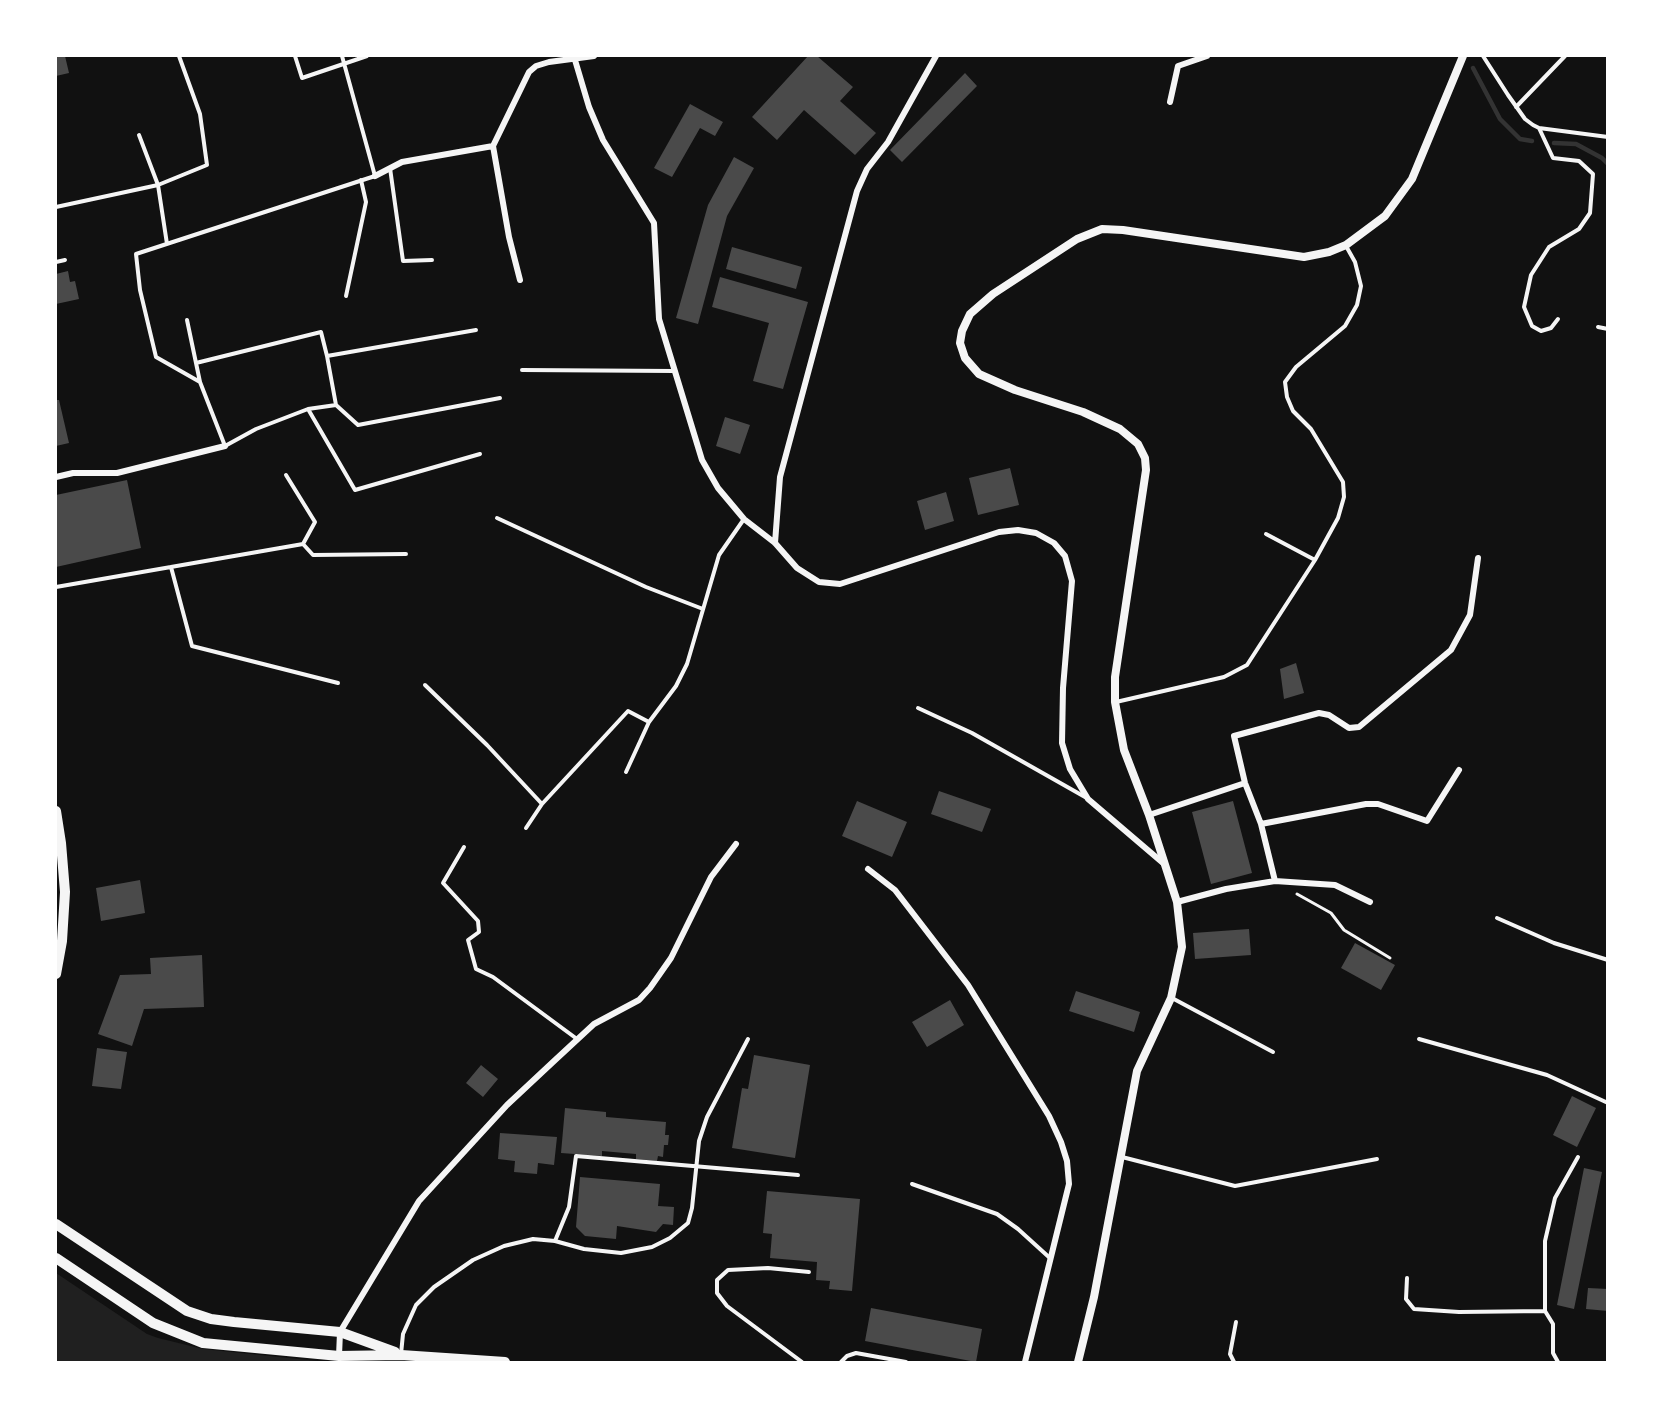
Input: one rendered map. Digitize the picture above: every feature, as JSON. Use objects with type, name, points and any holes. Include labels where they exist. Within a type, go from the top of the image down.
[{"type":"main road","points":[[56,811],[65,892],[56,968]]},
{"type":"main road","points":[[56,1217],[58,1226],[187,1311],[222,1321],[340,1332],[401,1354]]},
{"type":"main road","points":[[56,1258],[153,1323],[187,1338],[234,1347],[339,1356],[401,1354],[505,1362]]},
{"type":"street","points":[[520,280],[509,237],[493,146],[529,72],[549,62],[594,56]]},
{"type":"street","points":[[775,543],[780,477],[857,191],[867,168],[888,142],[936,56]]},
{"type":"street","points":[[1170,102],[1178,66],[1208,56]]},
{"type":"street","points":[[1078,1362],[1094,1297],[1137,1071],[1171,998],[1182,947],[1177,902],[1149,815],[1124,750],[1115,702],[1115,677],[1146,470],[1145,458],[1138,444],[1120,429],[1083,412],[1015,390],[979,374],[965,358],[960,343],[962,330],[970,314],[993,294],[1077,239],[1102,229],[1123,230],[1304,257],[1329,252],[1346,245],[1385,216],[1412,179],[1463,56]]},
{"type":"street","points":[[575,60],[589,107],[603,140],[654,224],[657,303],[666,343],[702,460],[718,488],[744,519],[775,543],[797,568],[819,582],[840,584],[999,532],[1018,530],[1036,533],[1054,543],[1065,556],[1072,581],[1063,688],[1062,742],[1071,769],[1088,799],[1164,864]]},
{"type":"street","points":[[375,176],[402,162],[493,146]]},
{"type":"street","points":[[56,477],[73,473],[117,473],[225,446]]},
{"type":"street","points":[[1275,881],[1261,824],[1245,783],[1234,736],[1319,713],[1329,715],[1345,726],[1355,729],[1443,658],[1457,641],[1470,615],[1478,558]]},
{"type":"street","points":[[1261,824],[1366,804],[1378,804],[1427,821],[1459,770]]},
{"type":"street","points":[[1149,815],[1245,783]]},
{"type":"street","points":[[339,1356],[340,1332],[419,1201],[507,1105],[594,1024],[639,1000],[650,988],[671,958],[711,877],[736,844]]},
{"type":"street","points":[[868,869],[895,890],[968,985],[1048,1116],[1061,1142],[1067,1161],[1069,1184],[1025,1362]]},
{"type":"street","points":[[1177,902],[1226,889],[1275,881],[1335,885],[1370,902]]},
{"type":"lane","points":[[56,207],[158,185],[207,165],[200,114],[179,56]]},
{"type":"lane","points":[[294,56],[302,78],[367,56]]},
{"type":"lane","points":[[200,382],[156,357],[140,290],[136,254],[375,176],[342,56]]},
{"type":"lane","points":[[1483,56],[1525,119],[1539,128],[1608,137]]},
{"type":"lane","points":[[1516,106],[1565,56]]},
{"type":"lane","points":[[1539,128],[1553,158],[1579,161],[1593,174],[1590,213],[1579,229],[1549,247],[1531,275],[1524,308],[1532,326],[1541,331],[1551,328],[1558,318]]},
{"type":"lane","points":[[139,135],[158,185],[167,244]]},
{"type":"lane","points":[[390,168],[403,261],[432,260]]},
{"type":"lane","points":[[346,296],[366,202],[361,180]]},
{"type":"lane","points":[[1115,702],[1240,670],[1254,657],[1315,560],[1338,518],[1344,489],[1328,455],[1311,429],[1293,411],[1287,397],[1285,382],[1296,367],[1345,326],[1357,305],[1361,286],[1355,262],[1346,245]]},
{"type":"lane","points":[[56,262],[65,260]]},
{"type":"lane","points":[[187,320],[200,382],[225,446],[256,429],[308,409],[336,405]]},
{"type":"lane","points":[[1598,327],[1608,329]]},
{"type":"lane","points":[[327,356],[476,330]]},
{"type":"lane","points":[[196,363],[321,333],[336,405],[358,425],[500,398]]},
{"type":"lane","points":[[522,370],[674,371]]},
{"type":"lane","points":[[308,409],[355,490],[480,454]]},
{"type":"lane","points":[[286,475],[315,522],[303,544]]},
{"type":"lane","points":[[497,518],[646,587],[703,609]]},
{"type":"lane","points":[[626,772],[649,722],[676,686],[687,664],[719,555],[744,519]]},
{"type":"lane","points":[[1266,534],[1315,560]]},
{"type":"lane","points":[[303,544],[313,555],[406,554]]},
{"type":"lane","points":[[56,587],[303,544]]},
{"type":"lane","points":[[171,567],[192,646],[338,683]]},
{"type":"lane","points":[[425,685],[542,804]]},
{"type":"lane","points":[[918,708],[972,733],[1088,799]]},
{"type":"lane","points":[[526,828],[542,804],[628,711],[649,722]]},
{"type":"lane","points":[[464,847],[443,883],[478,921],[479,932],[468,940],[476,969],[493,977],[577,1040]]},
{"type":"lane","points":[[1497,918],[1554,943],[1608,960]]},
{"type":"lane","points":[[1171,998],[1273,1052]]},
{"type":"lane","points":[[401,1354],[403,1334],[411,1313],[434,1287],[473,1260],[504,1246],[533,1239],[555,1241],[584,1249],[621,1252],[652,1247],[670,1238],[688,1223],[692,1208],[699,1141],[707,1117],[748,1039]]},
{"type":"lane","points":[[1419,1039],[1547,1075],[1608,1103]]},
{"type":"lane","points":[[555,1241],[569,1207],[576,1156],[798,1175]]},
{"type":"lane","points":[[1119,1156],[1235,1186],[1377,1159]]},
{"type":"lane","points":[[1558,1362],[1553,1353],[1553,1324],[1545,1311],[1544,1272],[1550,1212],[1564,1180],[1578,1157]]},
{"type":"lane","points":[[912,1184],[997,1214],[1052,1259]]},
{"type":"lane","points":[[801,1362],[727,1306],[717,1293],[717,1280],[728,1270],[768,1268],[809,1272]]},
{"type":"lane","points":[[1407,1278],[1406,1299],[1414,1309],[1459,1312],[1545,1311]]},
{"type":"lane","points":[[1234,1362],[1230,1354],[1236,1322]]},
{"type":"lane","points":[[841,1362],[847,1356],[856,1353],[906,1362]]},
{"type":"path","points":[[1275,881],[1330,913],[1344,930],[1390,958]]},
{"type":"shaded area","points":[[56,1273],[147,1334],[158,1338],[203,1349],[327,1362],[56,1362]]},
{"type":"building","points":[[56,56],[65,56],[69,73],[56,76]]},
{"type":"building","points":[[808,56],[817,56],[853,87],[840,101],[876,133],[855,155],[804,110],[777,140],[752,117]]},
{"type":"building","points":[[965,73],[977,86],[902,162],[890,150]]},
{"type":"building","points":[[690,104],[723,122],[715,136],[700,128],[672,177],[654,168]]},
{"type":"building","points":[[734,157],[754,168],[727,216],[698,324],[676,318],[708,205]]},
{"type":"building","points":[[732,247],[802,267],[796,289],[726,269]]},
{"type":"building","points":[[68,271],[70,282],[75,281],[79,299],[56,304],[56,274]]},
{"type":"building","points":[[720,277],[808,302],[783,389],[753,381],[769,323],[712,307]]},
{"type":"building","points":[[56,400],[59,400],[69,443],[56,446]]},
{"type":"building","points":[[725,417],[750,425],[740,454],[716,446]]},
{"type":"building","points":[[1010,468],[1019,505],[978,515],[969,478]]},
{"type":"building","points":[[127,480],[141,548],[56,567],[56,495]]},
{"type":"building","points":[[946,492],[954,521],[925,530],[917,501]]},
{"type":"building","points":[[1296,663],[1304,693],[1284,699],[1280,669]]},
{"type":"building","points":[[939,791],[991,809],[982,832],[931,814]]},
{"type":"building","points":[[857,801],[907,822],[892,857],[842,836]]},
{"type":"building","points":[[1233,801],[1252,873],[1211,884],[1192,812]]},
{"type":"building","points":[[140,880],[145,913],[101,921],[96,888]]},
{"type":"building","points":[[1249,929],[1251,955],[1195,959],[1193,933]]},
{"type":"building","points":[[1355,943],[1395,965],[1381,990],[1341,968]]},
{"type":"building","points":[[202,955],[204,1007],[144,1009],[132,1046],[98,1034],[120,975],[151,974],[150,958]]},
{"type":"building","points":[[1076,991],[1140,1012],[1134,1032],[1069,1011]]},
{"type":"building","points":[[950,1000],[964,1025],[927,1047],[912,1022]]},
{"type":"building","points":[[97,1048],[127,1052],[121,1089],[92,1086]]},
{"type":"building","points":[[754,1055],[810,1065],[795,1158],[732,1148],[742,1088],[748,1089]]},
{"type":"building","points":[[481,1065],[498,1079],[483,1097],[466,1083]]},
{"type":"building","points":[[1572,1096],[1596,1108],[1577,1147],[1553,1135]]},
{"type":"building","points":[[565,1108],[606,1112],[606,1117],[666,1122],[665,1135],[669,1135],[668,1145],[664,1145],[663,1157],[658,1156],[657,1161],[636,1159],[636,1154],[602,1151],[602,1156],[561,1153]]},
{"type":"building","points":[[500,1133],[557,1137],[554,1165],[538,1163],[537,1174],[514,1172],[515,1161],[498,1159]]},
{"type":"building","points":[[1584,1168],[1602,1172],[1574,1309],[1557,1305]]},
{"type":"building","points":[[580,1177],[660,1184],[658,1206],[674,1207],[673,1225],[663,1224],[656,1232],[617,1226],[616,1239],[585,1236],[576,1227]]},
{"type":"building","points":[[767,1191],[860,1199],[852,1291],[829,1289],[830,1281],[816,1280],[817,1262],[770,1258],[772,1234],[763,1233]]},
{"type":"building","points":[[1588,1288],[1608,1289],[1608,1311],[1586,1309]]},
{"type":"building","points":[[871,1308],[982,1329],[976,1362],[865,1341]]},
{"type":"waterway","points":[[1473,68],[1500,119],[1520,139],[1532,141]]},
{"type":"waterway","points":[[1554,143],[1576,144],[1602,158],[1608,164]]}]
